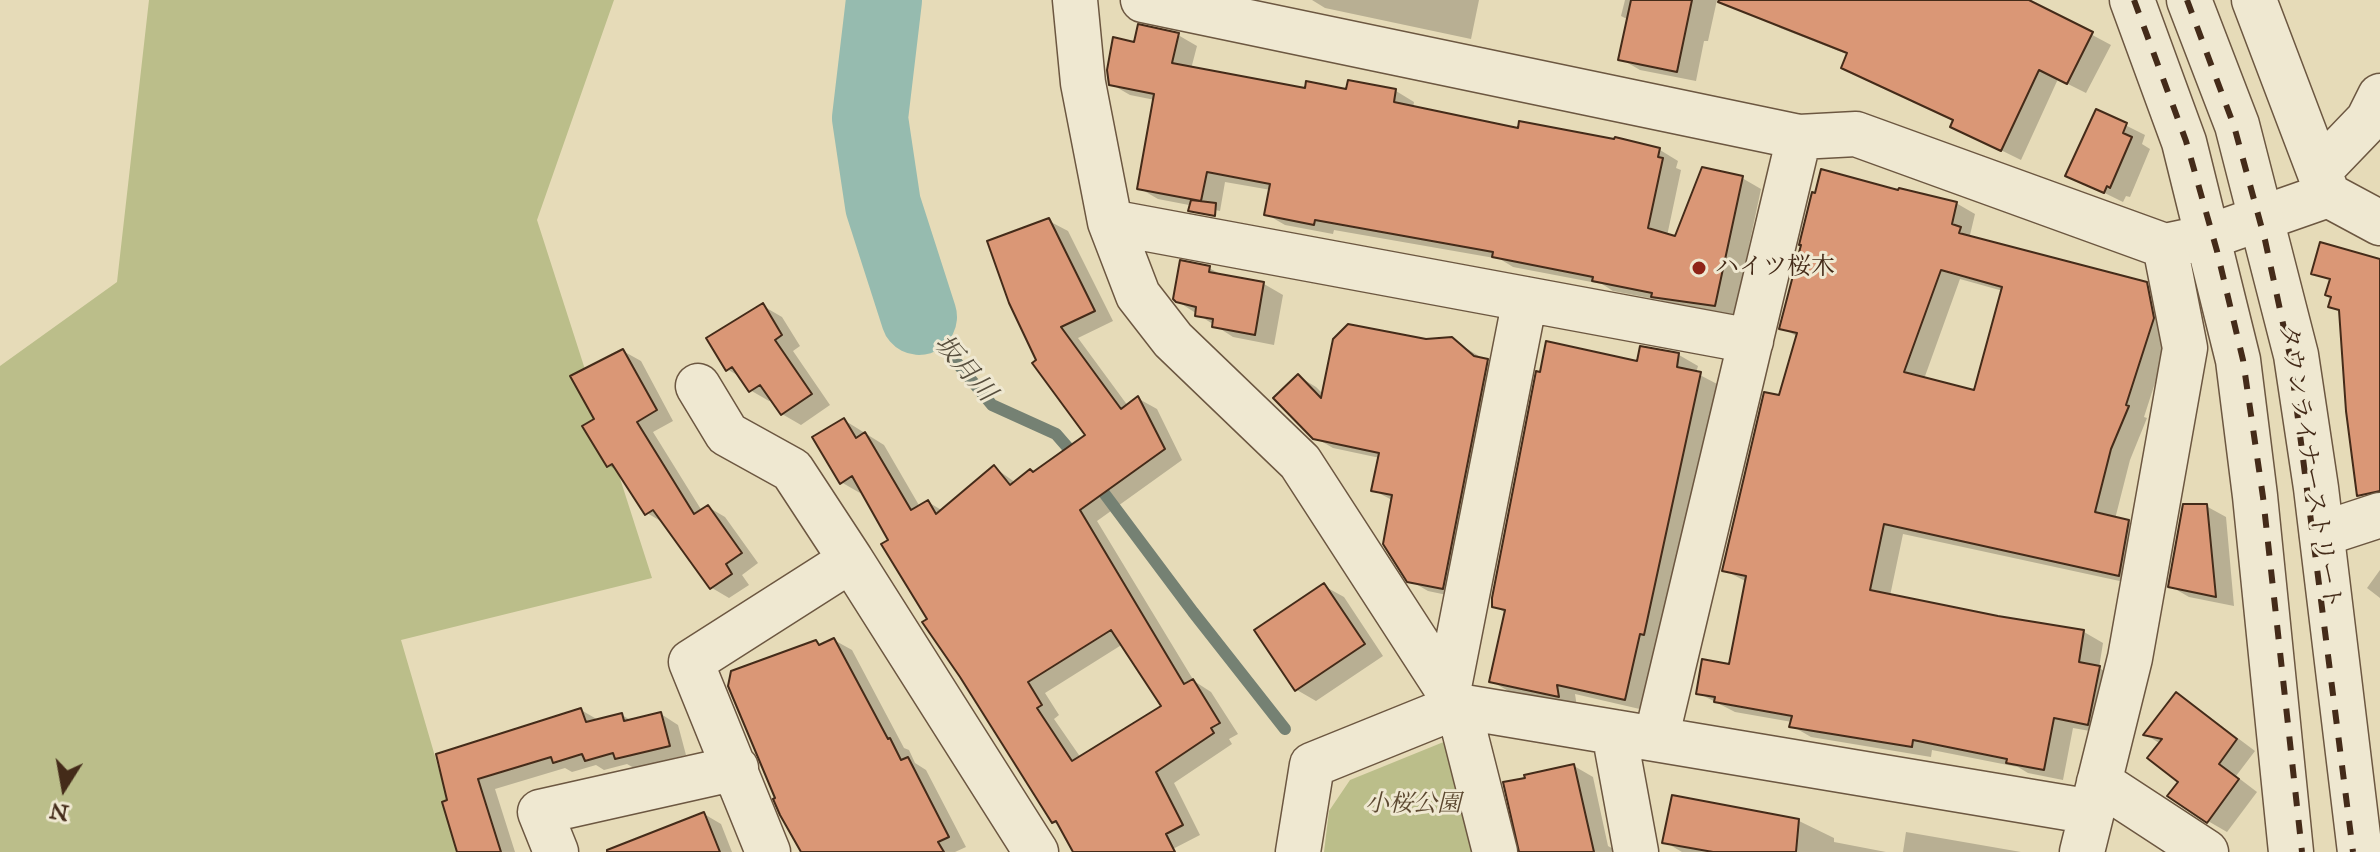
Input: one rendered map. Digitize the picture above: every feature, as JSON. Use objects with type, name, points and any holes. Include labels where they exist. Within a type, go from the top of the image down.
[{"type":"street","points":[[1075,0],[1083,83],[1110,222],[1138,295],[1173,340],[1300,462],[1453,699],[1495,852]]},
{"type":"street","points":[[1143,0],[1799,137],[1856,134],[2165,246],[2208,237],[2262,218],[2324,183],[2368,120],[2380,96]]},
{"type":"street","points":[[2132,0],[2184,142],[2238,360],[2291,852]]},
{"type":"street","name":"タウンライナーストリート","points":[[2189,0],[2237,125],[2296,355],[2322,534],[2360,852]]},
{"type":"street","points":[[2254,0],[2324,183],[2380,223]]},
{"type":"street","points":[[1656,739],[1799,137]]},
{"type":"street","points":[[1110,222],[1751,341]]},
{"type":"street","points":[[2091,815],[2136,630],[2185,348],[2165,246]]},
{"type":"street","points":[[1453,699],[1525,299]]},
{"type":"street","points":[[698,386],[727,434],[792,470],[1036,852]]},
{"type":"street","points":[[2322,534],[2380,515]]},
{"type":"street","points":[[768,852],[691,662],[851,560]]},
{"type":"street","points":[[1293,850],[1312,765],[1453,699],[1614,732],[2091,815],[2206,852]]},
{"type":"street","points":[[1614,732],[1636,852]]},
{"type":"street","points":[[556,852],[540,812],[736,768]]},
{"type":"green space","points":[[149,0],[614,0],[537,220],[652,578],[401,640],[463,852],[0,852],[0,366],[117,282]]},
{"type":"green space","name":"小桜公園","points":[[1446,741],[1476,852],[1324,852],[1329,811],[1350,780]]},
{"type":"building","points":[[1631,0],[1692,0],[1677,72],[1618,60]]},
{"type":"building","points":[[1719,0],[2029,0],[2093,32],[2067,84],[2039,70],[2001,151],[1950,127],[1953,120],[1841,68],[1847,53]]},
{"type":"building","points":[[1138,24],[1179,33],[1172,63],[1305,88],[1306,81],[1346,89],[1348,80],[1396,89],[1394,102],[1518,128],[1519,121],[1660,148],[1658,157],[1663,158],[1648,228],[1675,236],[1702,167],[1743,176],[1715,306],[1651,297],[1652,293],[1592,281],[1593,277],[1492,257],[1493,252],[1315,220],[1314,225],[1264,215],[1270,184],[1207,172],[1201,201],[1137,189],[1154,94],[1109,85],[1107,70],[1113,37],[1134,42]]},
{"type":"building","points":[[2096,109],[2127,123],[2123,133],[2132,137],[2110,188],[2107,186],[2104,193],[2065,176]]},
{"type":"building","points":[[1821,169],[1957,202],[1952,224],[1961,227],[1959,233],[2147,282],[2154,318],[2126,405],[2129,406],[2111,449],[2095,512],[2129,520],[2119,576],[1884,524],[1870,590],[2084,630],[2079,662],[2100,666],[2088,725],[2054,718],[2044,770],[2006,763],[2007,759],[1913,740],[1912,747],[1789,727],[1792,716],[1714,702],[1715,697],[1696,694],[1702,659],[1729,664],[1746,576],[1722,571],[1764,392],[1779,395],[1797,333],[1779,329],[1812,192],[1815,193]],"holes":[[[1941,270],[2002,287],[1974,390],[1904,372]]]},
{"type":"building","points":[[1191,200],[1216,203],[1215,216],[1188,211]]},
{"type":"building","points":[[1049,218],[1095,311],[1061,327],[1121,409],[1138,396],[1165,449],[1080,510],[1184,684],[1193,679],[1220,723],[1211,728],[1214,733],[1156,772],[1183,825],[1166,834],[1175,852],[1073,852],[1056,821],[1052,823],[922,622],[927,619],[881,544],[888,540],[852,476],[840,484],[812,437],[844,418],[856,438],[865,432],[911,510],[928,500],[936,514],[994,465],[1010,485],[1085,435],[1032,363],[1036,360],[1009,303],[987,241]],"holes":[[[1111,630],[1161,706],[1072,761],[1037,708],[1042,705],[1028,682]]]},
{"type":"building","points":[[2320,242],[2380,259],[2380,491],[2357,496],[2346,411],[2339,310],[2328,307],[2331,297],[2325,295],[2330,279],[2311,274]]},
{"type":"building","points":[[1180,260],[1210,266],[1209,272],[1264,282],[1255,335],[1212,327],[1213,319],[1195,316],[1196,307],[1173,299]]},
{"type":"building","points":[[763,303],[782,335],[775,340],[812,394],[781,415],[760,385],[749,392],[732,367],[726,371],[706,338]]},
{"type":"building","points":[[1348,324],[1426,339],[1452,337],[1474,356],[1488,359],[1443,589],[1407,582],[1383,544],[1392,495],[1371,491],[1379,453],[1313,439],[1273,398],[1298,374],[1321,398],[1333,339]]},
{"type":"building","points":[[1546,341],[1637,361],[1640,346],[1679,353],[1677,367],[1701,372],[1644,635],[1640,634],[1625,700],[1557,685],[1559,697],[1489,682],[1505,610],[1492,607],[1492,598],[1536,371],[1540,372]]},
{"type":"building","points":[[623,349],[657,410],[637,422],[694,514],[708,505],[742,553],[726,564],[732,574],[710,589],[653,510],[645,515],[612,464],[607,467],[582,426],[594,419],[570,376]]},
{"type":"building","points":[[2183,504],[2207,504],[2216,597],[2168,587]]},
{"type":"building","points":[[1324,583],[1365,644],[1295,691],[1254,630]]},
{"type":"building","points":[[834,638],[901,760],[908,757],[949,837],[938,842],[944,852],[801,852],[780,815],[728,686],[731,671],[816,640],[819,645]]},
{"type":"building","points":[[2176,692],[2237,739],[2219,764],[2239,779],[2207,823],[2167,796],[2178,782],[2147,758],[2162,739],[2143,735]]},
{"type":"building","points":[[581,708],[586,722],[622,713],[624,721],[661,712],[670,746],[615,759],[613,753],[585,761],[582,754],[553,763],[551,757],[478,779],[501,852],[457,852],[442,802],[447,800],[436,754]]},
{"type":"building","points":[[1574,764],[1594,852],[1519,852],[1503,782]]},
{"type":"building","points":[[1672,795],[1799,819],[1796,852],[1713,852],[1662,843]]},
{"type":"building","points":[[704,812],[720,852],[607,852],[607,850]]},
{"type":"waterway","name":"坂月川","points":[[884,0],[870,118],[883,205],[919,317]]},
{"type":"waterway","name":"坂月川","points":[[919,317],[992,405],[1056,434],[1076,457]]},
{"type":"waterway","name":"坂月川","points":[[1095,481],[1285,729]]},
{"type":"railway","points":[[2134,0],[2186,141],[2243,360],[2263,497],[2302,852]]},
{"type":"railway","points":[[2187,0],[2234,126],[2265,240],[2290,356],[2353,852]]},
{"type":"place","name":"ハイツ桜木","points":[[1699,268]]}]
